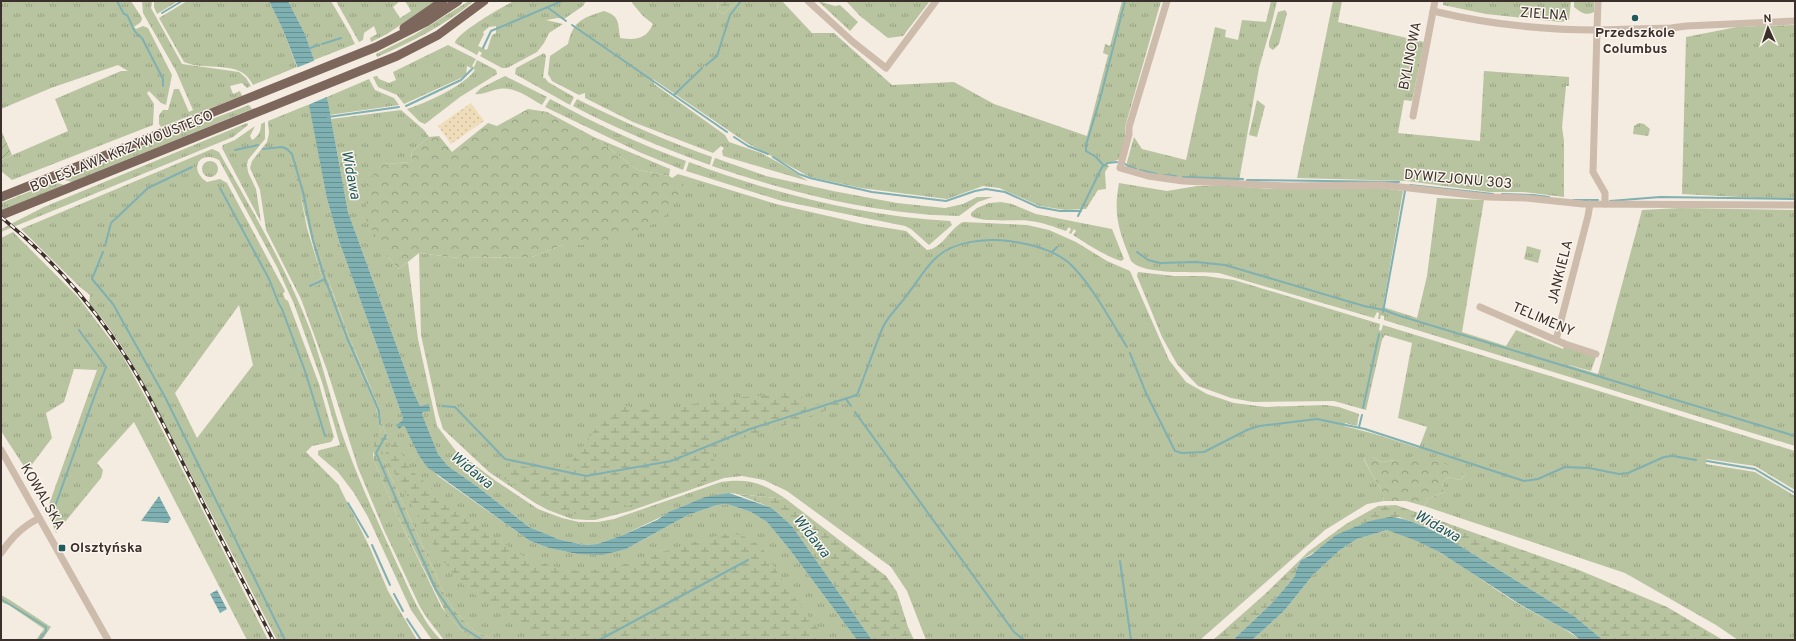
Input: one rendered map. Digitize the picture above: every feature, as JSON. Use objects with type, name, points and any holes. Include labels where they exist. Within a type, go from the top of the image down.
[{"type":"main road","points":[[375,48],[443,1]]},
{"type":"main road","points":[[375,48],[426,22],[458,1]]},
{"type":"main road","name":"BOLESŁAWA KRZYWOUSTEGO","points":[[4,214],[410,50],[438,35],[484,1]]},
{"type":"main road","name":"BOLESŁAWA KRZYWOUSTEGO","points":[[1,197],[375,48]]},
{"type":"street","points":[[808,1],[853,42],[886,68],[936,1]]},
{"type":"street","name":"DYWIZJONU 303","points":[[1167,1],[1129,127],[1129,134],[1120,168],[1148,176],[1183,181],[1288,186],[1383,185],[1488,197],[1526,198],[1590,207],[1605,204],[1795,204]]},
{"type":"street","name":"BYLINOWA","points":[[1413,116],[1435,1]]},
{"type":"street","points":[[1598,1],[1593,172],[1605,193],[1605,204]]},
{"type":"street","name":"ZIELNA","points":[[1433,11],[1484,22],[1527,27],[1597,30]]},
{"type":"street","points":[[1597,30],[1671,28],[1795,21]]},
{"type":"street","name":"JANKIELA","points":[[1556,340],[1590,207]]},
{"type":"street","name":"TELIMENY","points":[[1480,307],[1556,340],[1596,354]]},
{"type":"street","name":"KOWALSKA","points":[[1,450],[108,640]]},
{"type":"street","points":[[1,553],[15,534],[22,528],[40,518]]},
{"type":"green space","points":[[1,1],[131,1],[142,18],[141,22],[134,27],[136,29],[143,26],[148,28],[172,75],[166,105],[161,103],[149,91],[147,93],[154,104],[153,125],[12,180],[1,171],[1,160],[68,131],[55,99],[121,71],[128,71],[118,65],[51,88],[1,109]]},
{"type":"green space","points":[[142,1],[152,1],[151,8],[182,64],[239,72],[246,78],[251,86],[247,88],[242,83],[230,86],[233,94],[240,91],[242,96],[161,127],[159,124],[159,115],[163,110],[168,110],[174,89],[179,89],[189,112],[193,110],[176,71],[143,13]]},
{"type":"green space","points":[[154,1],[178,1],[157,14],[154,7]]},
{"type":"green space","points":[[187,1],[269,1],[283,30],[297,67],[253,85],[240,71],[232,68],[193,65],[184,62],[159,18]]},
{"type":"green space","points":[[288,1],[331,1],[355,44],[314,60],[305,34]]},
{"type":"green space","points":[[336,1],[400,1],[393,7],[400,18],[411,11],[405,1],[436,1],[387,34],[371,42],[370,38],[377,34],[374,26],[364,33],[363,40],[359,42]]},
{"type":"green space","points":[[469,1],[474,1],[452,18],[415,39],[377,57],[376,54],[414,35]]},
{"type":"green space","points":[[514,1],[586,1],[583,6],[564,19],[558,18],[546,20],[563,24],[549,33],[537,52],[507,68],[502,68],[480,56],[482,53],[479,51],[477,55],[455,43],[463,33],[471,27]],"holes":[[[496,26],[496,33],[492,35],[487,50],[478,46],[484,34],[483,32],[489,27]]]},
{"type":"green space","points":[[633,1],[718,1],[717,10],[723,14],[738,1],[782,1],[812,33],[834,33],[892,85],[954,82],[994,104],[1087,136],[1108,55],[1103,53],[1105,44],[1110,46],[1122,1],[1161,1],[1125,127],[1126,140],[1120,159],[1106,164],[1109,166],[1105,172],[1106,189],[1098,190],[1086,209],[1065,210],[1040,206],[999,188],[983,186],[947,199],[861,188],[810,177],[747,143],[653,79],[654,84],[725,135],[729,142],[761,153],[808,181],[723,156],[722,151],[724,148],[721,146],[713,153],[633,122],[585,98],[585,93],[579,95],[552,81],[548,74],[550,56],[568,44],[570,36],[576,25],[584,18],[604,11],[616,18],[620,38],[635,39],[640,38],[647,33],[653,24],[643,16],[632,3]]},
{"type":"green space","points":[[718,1],[738,1],[723,14],[717,10]]},
{"type":"green space","points":[[818,1],[835,6],[840,5],[858,22],[850,31]]},
{"type":"green space","points":[[846,1],[930,1],[903,36],[888,38],[860,16]]},
{"type":"green space","points":[[1271,1],[1277,1],[1259,68],[1239,181],[1196,180],[1168,177],[1154,175],[1127,167],[1134,137],[1142,149],[1186,160],[1215,27],[1226,30],[1225,37],[1238,40],[1242,20],[1266,22]]},
{"type":"green space","points":[[1333,1],[1342,1],[1338,22],[1424,42],[1412,101],[1404,100],[1398,133],[1480,141],[1484,71],[1569,77],[1569,86],[1566,86],[1562,127],[1564,141],[1564,197],[1523,192],[1489,192],[1407,181],[1297,178]]},
{"type":"green space","points":[[1443,1],[1571,1],[1569,20],[1561,22],[1486,14],[1443,5]]},
{"type":"green space","points":[[1574,1],[1594,1],[1594,12],[1586,14],[1581,12],[1574,7]]},
{"type":"green space","points":[[1285,10],[1287,13],[1279,44],[1273,50],[1269,47],[1269,42],[1278,12]]},
{"type":"green space","points":[[1795,25],[1795,200],[1682,194],[1686,37],[1737,27]]},
{"type":"green space","points":[[448,45],[476,59],[472,66],[474,67],[477,60],[496,70],[497,74],[460,97],[425,124],[420,122],[407,109],[424,103],[454,88],[470,76],[475,70],[467,66],[466,75],[404,104],[397,95],[378,87],[373,77],[377,76],[379,79],[389,83],[396,80],[393,72]]},
{"type":"green space","points":[[544,53],[546,56],[543,78],[574,97],[570,105],[515,74],[516,68]]},
{"type":"green space","points":[[505,76],[547,97],[542,105],[522,93],[511,89],[499,89],[481,94],[475,94],[481,88]]},
{"type":"green space","points":[[369,79],[375,90],[394,98],[399,105],[329,115],[327,97]]},
{"type":"green space","points":[[550,99],[617,133],[686,161],[683,170],[639,152],[545,107]]},
{"type":"green space","points":[[577,99],[644,130],[712,157],[710,165],[606,123],[573,106]]},
{"type":"green space","points":[[1257,100],[1265,106],[1257,137],[1249,135]]},
{"type":"green space","points":[[310,104],[327,199],[339,241],[403,418],[403,426],[405,426],[418,454],[438,476],[530,541],[549,548],[577,554],[626,549],[688,515],[717,505],[727,504],[751,512],[767,522],[790,550],[857,640],[495,640],[474,631],[454,610],[444,593],[382,457],[382,448],[388,438],[381,422],[380,410],[349,336],[323,266],[300,193],[307,228],[322,278],[312,284],[313,287],[325,282],[345,337],[376,407],[381,432],[373,454],[374,461],[398,517],[442,608],[461,630],[474,640],[444,640],[420,607],[384,530],[358,468],[328,373],[301,299],[266,230],[260,190],[250,168],[252,161],[267,142],[269,133],[268,121]]},
{"type":"green space","points":[[249,105],[252,109],[72,182],[61,179],[167,136]]},
{"type":"green space","points":[[528,109],[547,112],[594,137],[638,170],[669,176],[686,186],[661,221],[601,245],[563,245],[532,257],[459,258],[419,253],[399,269],[388,257],[366,219],[367,181],[384,164],[411,162],[412,151],[429,137],[439,136],[452,152],[488,123],[497,126]]},
{"type":"green space","points":[[401,110],[424,130],[429,137],[412,151],[411,162],[384,164],[388,257],[399,269],[408,262],[418,339],[437,426],[456,451],[496,481],[538,509],[562,518],[579,522],[598,522],[614,519],[721,482],[748,481],[770,489],[786,499],[729,493],[686,505],[623,535],[597,544],[584,545],[558,539],[529,527],[478,487],[448,466],[438,454],[422,414],[429,405],[420,406],[413,391],[348,212],[331,119]]},
{"type":"green space","points":[[265,122],[265,139],[248,160],[247,165],[248,172],[256,189],[261,222],[222,148],[223,145],[235,140],[255,126],[250,136],[252,140],[259,133],[261,124]]},
{"type":"green space","points":[[247,123],[248,125],[233,137],[1,232],[1,229],[44,207]]},
{"type":"green space","points":[[1639,123],[1644,124],[1650,129],[1648,136],[1633,134],[1634,126]]},
{"type":"green space","points":[[1,130],[12,155],[1,160]]},
{"type":"green space","points":[[594,137],[670,169],[669,176],[638,170]]},
{"type":"green space","points":[[212,149],[219,152],[268,240],[302,309],[320,359],[340,428],[363,489],[421,614],[441,640],[432,640],[411,610],[368,517],[354,493],[338,472],[318,455],[318,451],[320,450],[340,445],[322,382],[294,304],[277,267],[219,160],[212,157],[201,159],[198,162],[198,172],[207,182],[220,179],[227,183],[285,291],[283,294],[285,299],[288,301],[319,384],[334,437],[331,442],[312,446],[306,452],[338,484],[370,548],[388,591],[417,640],[277,640],[143,382],[125,351],[112,331],[89,303],[90,295],[21,229]],"holes":[[[239,305],[253,365],[197,438],[175,393]]]},
{"type":"green space","points":[[290,152],[293,154],[300,173],[310,223],[320,256],[353,345],[380,410],[381,422],[388,438],[384,445],[383,452],[383,458],[386,466],[444,593],[454,610],[474,631],[495,640],[474,640],[461,630],[446,613],[398,517],[374,461],[374,442],[381,432],[376,407],[345,337],[325,283],[313,287],[312,284],[322,278],[290,157]]},
{"type":"green space","points":[[715,158],[766,176],[897,203],[945,208],[963,204],[977,197],[993,197],[978,202],[959,216],[896,211],[834,200],[772,185],[712,166]]},
{"type":"green space","points":[[207,161],[213,161],[218,166],[216,175],[213,177],[207,177],[202,172],[202,166]]},
{"type":"green space","points":[[689,162],[752,184],[817,201],[883,214],[950,221],[952,225],[929,245],[911,229],[905,226],[782,201],[686,171]]},
{"type":"green space","points":[[678,174],[776,204],[863,224],[906,231],[927,250],[937,246],[963,222],[1027,225],[1049,230],[1076,242],[1107,261],[1130,271],[1169,360],[1186,382],[1207,394],[1234,403],[1266,407],[1326,405],[1339,407],[1359,414],[1357,426],[1345,423],[1344,426],[1419,448],[1427,427],[1398,418],[1412,343],[1385,335],[1382,340],[1366,410],[1334,401],[1253,402],[1231,398],[1198,386],[1177,364],[1162,337],[1137,276],[1138,272],[1174,276],[1205,276],[1234,280],[1380,324],[1379,330],[1381,331],[1383,325],[1795,451],[1795,490],[1755,466],[1707,459],[1706,464],[1755,472],[1795,496],[1795,640],[1738,640],[1716,625],[1625,573],[1424,506],[1427,499],[1444,492],[1442,482],[1448,477],[1460,480],[1465,475],[1395,460],[1382,462],[1372,457],[1364,458],[1378,483],[1384,501],[1367,504],[1325,530],[1200,640],[926,640],[907,591],[891,567],[787,491],[764,480],[742,476],[724,478],[630,511],[595,520],[572,519],[548,510],[489,472],[443,429],[438,413],[421,335],[419,253],[459,258],[532,257],[563,245],[601,245],[685,187],[672,178]]},
{"type":"green space","points":[[54,182],[64,185],[1,211],[1,203]]},
{"type":"green space","points":[[1119,183],[1167,191],[1197,186],[1229,186],[1272,189],[1381,188],[1403,191],[1383,307],[1417,318],[1427,276],[1437,198],[1484,200],[1462,332],[1506,346],[1516,330],[1563,349],[1564,346],[1596,357],[1591,371],[1558,362],[1598,374],[1642,210],[1680,208],[1795,210],[1795,446],[1384,320],[1384,316],[1381,315],[1380,319],[1378,319],[1379,313],[1377,312],[1374,318],[1219,273],[1159,271],[1138,266],[1131,261],[1118,223],[1117,195]]},
{"type":"green space","points":[[1001,202],[1012,204],[1036,214],[1112,229],[1124,259],[1121,261],[1096,250],[1073,235],[1076,231],[1074,229],[1071,234],[1069,233],[1071,229],[1069,227],[1066,231],[1048,225],[1024,220],[982,219],[971,216],[971,213],[977,208],[989,203]]},
{"type":"green space","points":[[13,232],[78,297],[122,355],[148,402],[268,640],[247,640],[134,422],[97,463],[103,470],[101,478],[56,533],[47,510],[97,370],[74,369],[64,402],[46,413],[52,438],[27,471],[1,431],[1,238]]},
{"type":"green space","points":[[1527,246],[1541,250],[1538,263],[1524,259]]},
{"type":"green space","points":[[800,394],[807,407],[842,397],[846,403],[777,428],[712,448],[716,469],[721,476],[597,516],[571,513],[560,509],[504,479],[511,464],[555,472],[569,466],[606,414],[614,407],[626,406],[667,413],[675,408],[717,399]]},
{"type":"green space","points":[[393,438],[413,472],[471,523],[525,557],[568,571],[609,569],[707,538],[725,534],[741,535],[753,541],[763,549],[788,589],[822,634],[815,640],[546,640],[472,593],[457,579],[437,552],[385,455]]},
{"type":"green space","points":[[1364,457],[1372,457],[1382,462],[1395,460],[1433,461],[1453,466],[1465,475],[1460,480],[1448,477],[1442,482],[1444,492],[1427,499],[1424,506],[1406,501],[1384,501],[1378,483]]},
{"type":"green space","points":[[737,494],[786,499],[886,576],[897,592],[908,627],[914,640],[872,640],[792,526],[772,508]]},
{"type":"green space","points":[[1396,505],[1579,570],[1667,607],[1723,640],[1603,640],[1574,616],[1442,535],[1399,517],[1369,521],[1353,528],[1301,560],[1295,576],[1273,602],[1233,640],[1213,640],[1264,595],[1308,552],[1346,524],[1378,506]]},
{"type":"green space","points":[[1387,530],[1406,536],[1441,553],[1506,596],[1559,626],[1580,640],[1252,640],[1284,611],[1313,575],[1340,550],[1357,539]]},
{"type":"green space","points":[[1,595],[51,627],[42,640],[36,640],[44,629],[9,605],[1,602]]},
{"type":"sand","points":[[471,103],[484,121],[451,144],[438,126]]},
{"type":"water","points":[[269,1],[288,1],[305,34],[327,97],[348,212],[413,391],[420,406],[429,404],[430,411],[423,412],[422,414],[438,454],[448,466],[478,487],[529,527],[558,539],[584,545],[597,544],[623,535],[657,520],[669,512],[705,497],[729,493],[772,508],[792,526],[872,640],[857,640],[790,550],[767,522],[751,512],[727,504],[717,505],[688,515],[626,549],[602,555],[577,554],[549,548],[530,541],[427,467],[418,454],[405,427],[403,426],[399,429],[396,425],[402,421],[403,418],[339,241],[327,199],[306,89],[283,30]]},
{"type":"water","points":[[159,496],[171,519],[168,523],[141,521]]},
{"type":"water","points":[[1390,517],[1410,521],[1442,535],[1574,616],[1603,640],[1580,640],[1572,633],[1521,605],[1441,553],[1417,541],[1387,530],[1357,539],[1340,550],[1313,575],[1284,611],[1252,640],[1233,640],[1273,602],[1295,576],[1301,560],[1311,555],[1336,535],[1369,521]]},
{"type":"water","points":[[217,590],[227,609],[220,613],[210,594]]},
{"type":"pier","points":[[316,60],[329,96],[308,105],[296,68]]},
{"type":"waterway","points":[[117,1],[124,14],[127,15],[134,30],[142,38],[163,79],[163,86]]},
{"type":"waterway","points":[[162,13],[182,1]]},
{"type":"waterway","points":[[483,48],[491,31],[562,1]]},
{"type":"waterway","points":[[706,65],[717,56],[730,15],[741,1]]},
{"type":"waterway","points":[[1104,166],[1096,157],[1086,151],[1086,145],[1100,99],[1125,1]]},
{"type":"waterway","points":[[547,7],[566,21]]},
{"type":"waterway","points":[[572,25],[727,132]]},
{"type":"waterway","points":[[322,44],[341,38]]},
{"type":"waterway","points":[[308,49],[318,45]]},
{"type":"waterway","points":[[674,95],[702,68]]},
{"type":"waterway","points":[[406,106],[461,80],[472,69]]},
{"type":"waterway","points":[[328,117],[399,107]]},
{"type":"waterway","points":[[734,137],[748,146],[768,154]]},
{"type":"waterway","points":[[235,150],[258,145]]},
{"type":"waterway","points":[[263,149],[282,147],[287,149],[292,154],[303,192],[313,240],[325,279],[347,338],[379,411],[380,424]]},
{"type":"waterway","points":[[773,157],[799,174],[810,178],[872,192],[946,201],[975,191],[986,189],[1005,192],[1038,207],[1060,211],[1081,211]]},
{"type":"waterway","points":[[1078,216],[1102,167],[1108,163],[1117,162]]},
{"type":"waterway","points":[[1124,163],[1136,169]]},
{"type":"waterway","points":[[105,246],[111,223],[148,188],[192,167]]},
{"type":"waterway","points":[[1140,170],[1157,174]]},
{"type":"waterway","points":[[1164,175],[1176,176]]},
{"type":"waterway","points":[[1183,177],[1243,179]]},
{"type":"waterway","points":[[1247,180],[1399,182]]},
{"type":"waterway","points":[[1410,185],[1493,194]]},
{"type":"waterway","points":[[220,188],[269,279],[282,309],[305,371],[325,436]]},
{"type":"waterway","points":[[1383,312],[1405,191]]},
{"type":"waterway","points":[[1502,194],[1549,197]]},
{"type":"waterway","points":[[1610,201],[1660,197],[1795,199]]},
{"type":"waterway","points":[[1573,200],[1598,200]]},
{"type":"waterway","points":[[442,406],[455,407],[505,459],[586,476],[671,461],[750,429],[857,395],[885,323],[929,265],[937,257],[952,247],[971,242],[991,240],[1025,244],[1048,250],[1062,257],[1076,270],[1092,290],[1127,347]]},
{"type":"waterway","points":[[1053,251],[1057,247]]},
{"type":"waterway","points":[[103,252],[92,279],[113,304],[165,397],[285,640]]},
{"type":"waterway","points":[[1137,252],[1148,260],[1160,263],[1196,262],[1225,265],[1364,306],[1384,310],[1795,436]]},
{"type":"waterway","points":[[310,286],[325,279]]},
{"type":"waterway","points":[[53,512],[106,367],[79,330]]},
{"type":"waterway","points":[[1363,408],[1379,334]]},
{"type":"waterway","points":[[1130,353],[1146,393],[1175,451],[1182,453],[1204,452],[1247,430],[1259,426],[1317,419],[1365,429],[1524,481],[1538,479],[1565,467],[1589,468],[1619,474],[1628,473],[1664,457],[1673,456],[1696,460]]},
{"type":"waterway","points":[[846,399],[851,406]]},
{"type":"waterway","points":[[855,412],[1014,632],[1024,640]]},
{"type":"waterway","points":[[1359,427],[1362,415]]},
{"type":"waterway","points":[[386,435],[376,453],[436,590],[462,627],[482,640]]},
{"type":"waterway","points":[[1707,461],[1755,469],[1795,493]]},
{"type":"waterway","points":[[348,503],[368,537]]},
{"type":"waterway","points":[[372,545],[390,585]]},
{"type":"waterway","points":[[599,640],[748,560]]},
{"type":"waterway","points":[[1120,561],[1131,640]]},
{"type":"waterway","points":[[394,594],[403,611]]},
{"type":"waterway","points":[[1,599],[46,627],[46,631],[39,640]]},
{"type":"waterway","points":[[407,619],[421,640]]},
{"type":"railway","points":[[1,217],[42,253],[79,293],[96,314],[127,359],[155,408],[273,640]]},
{"type":"place","name":"Przedszkole Columbus","points":[[1635,18]]},
{"type":"place","name":"Olsztyńska","points":[[62,548]]},
{"type":"water label","name":"Widawa","points":[[350,175]]},
{"type":"water label","name":"Widawa","points":[[471,471]]},
{"type":"water label","name":"Widawa","points":[[1437,527]]},
{"type":"water label","name":"Widawa","points":[[811,537]]}]
